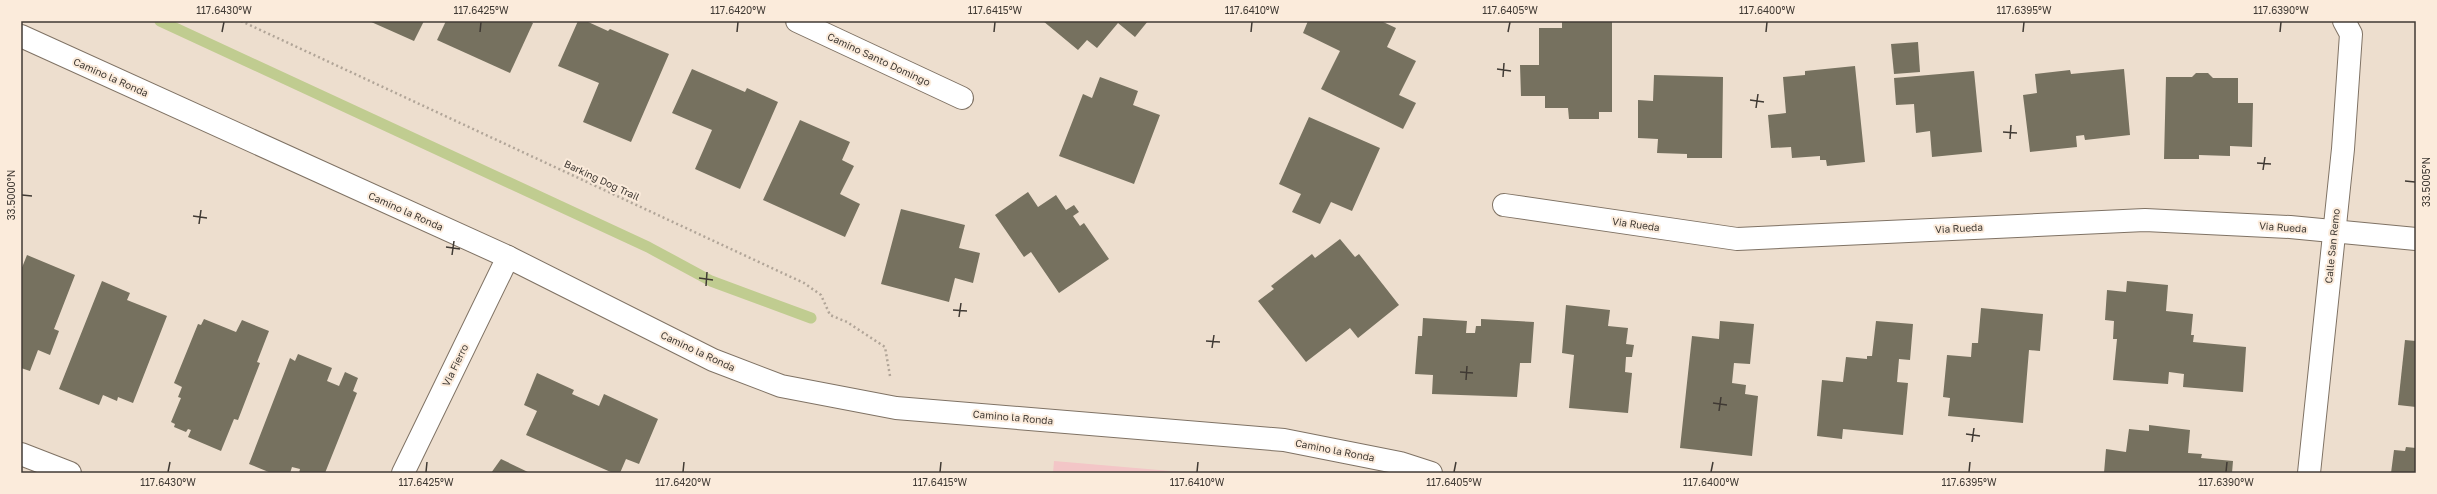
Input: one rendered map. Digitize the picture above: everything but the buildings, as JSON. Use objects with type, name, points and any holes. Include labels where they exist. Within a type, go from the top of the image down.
[{"type":"street","name":"Camino Santo Domingo","points":[[797,21],[962,98]]},
{"type":"street","name":"Calle San Remo","points":[[2309,473],[2343,149],[2351,34],[2344,21]]},
{"type":"street","name":"Camino la Ronda","points":[[21,36],[508,257],[727,365],[781,386],[896,408],[1284,440],[1400,463],[1431,473]]},
{"type":"street","name":"Via Rueda","points":[[1504,205],[1737,239],[2145,220],[2334,231],[2416,239]]},
{"type":"street","name":"Via Fierro","points":[[403,473],[508,257]]},
{"type":"street","points":[[21,454],[70,473]]},
{"type":"path","name":"Barking Dog Trail","points":[[241,21],[804,283],[821,295],[830,315],[847,322],[885,347],[896,408]]},
{"type":"shaded area","points":[[1054,461],[1194,473],[1053,473]]},
{"type":"waterway","points":[[160,21],[648,247],[711,281],[811,318]]}]
